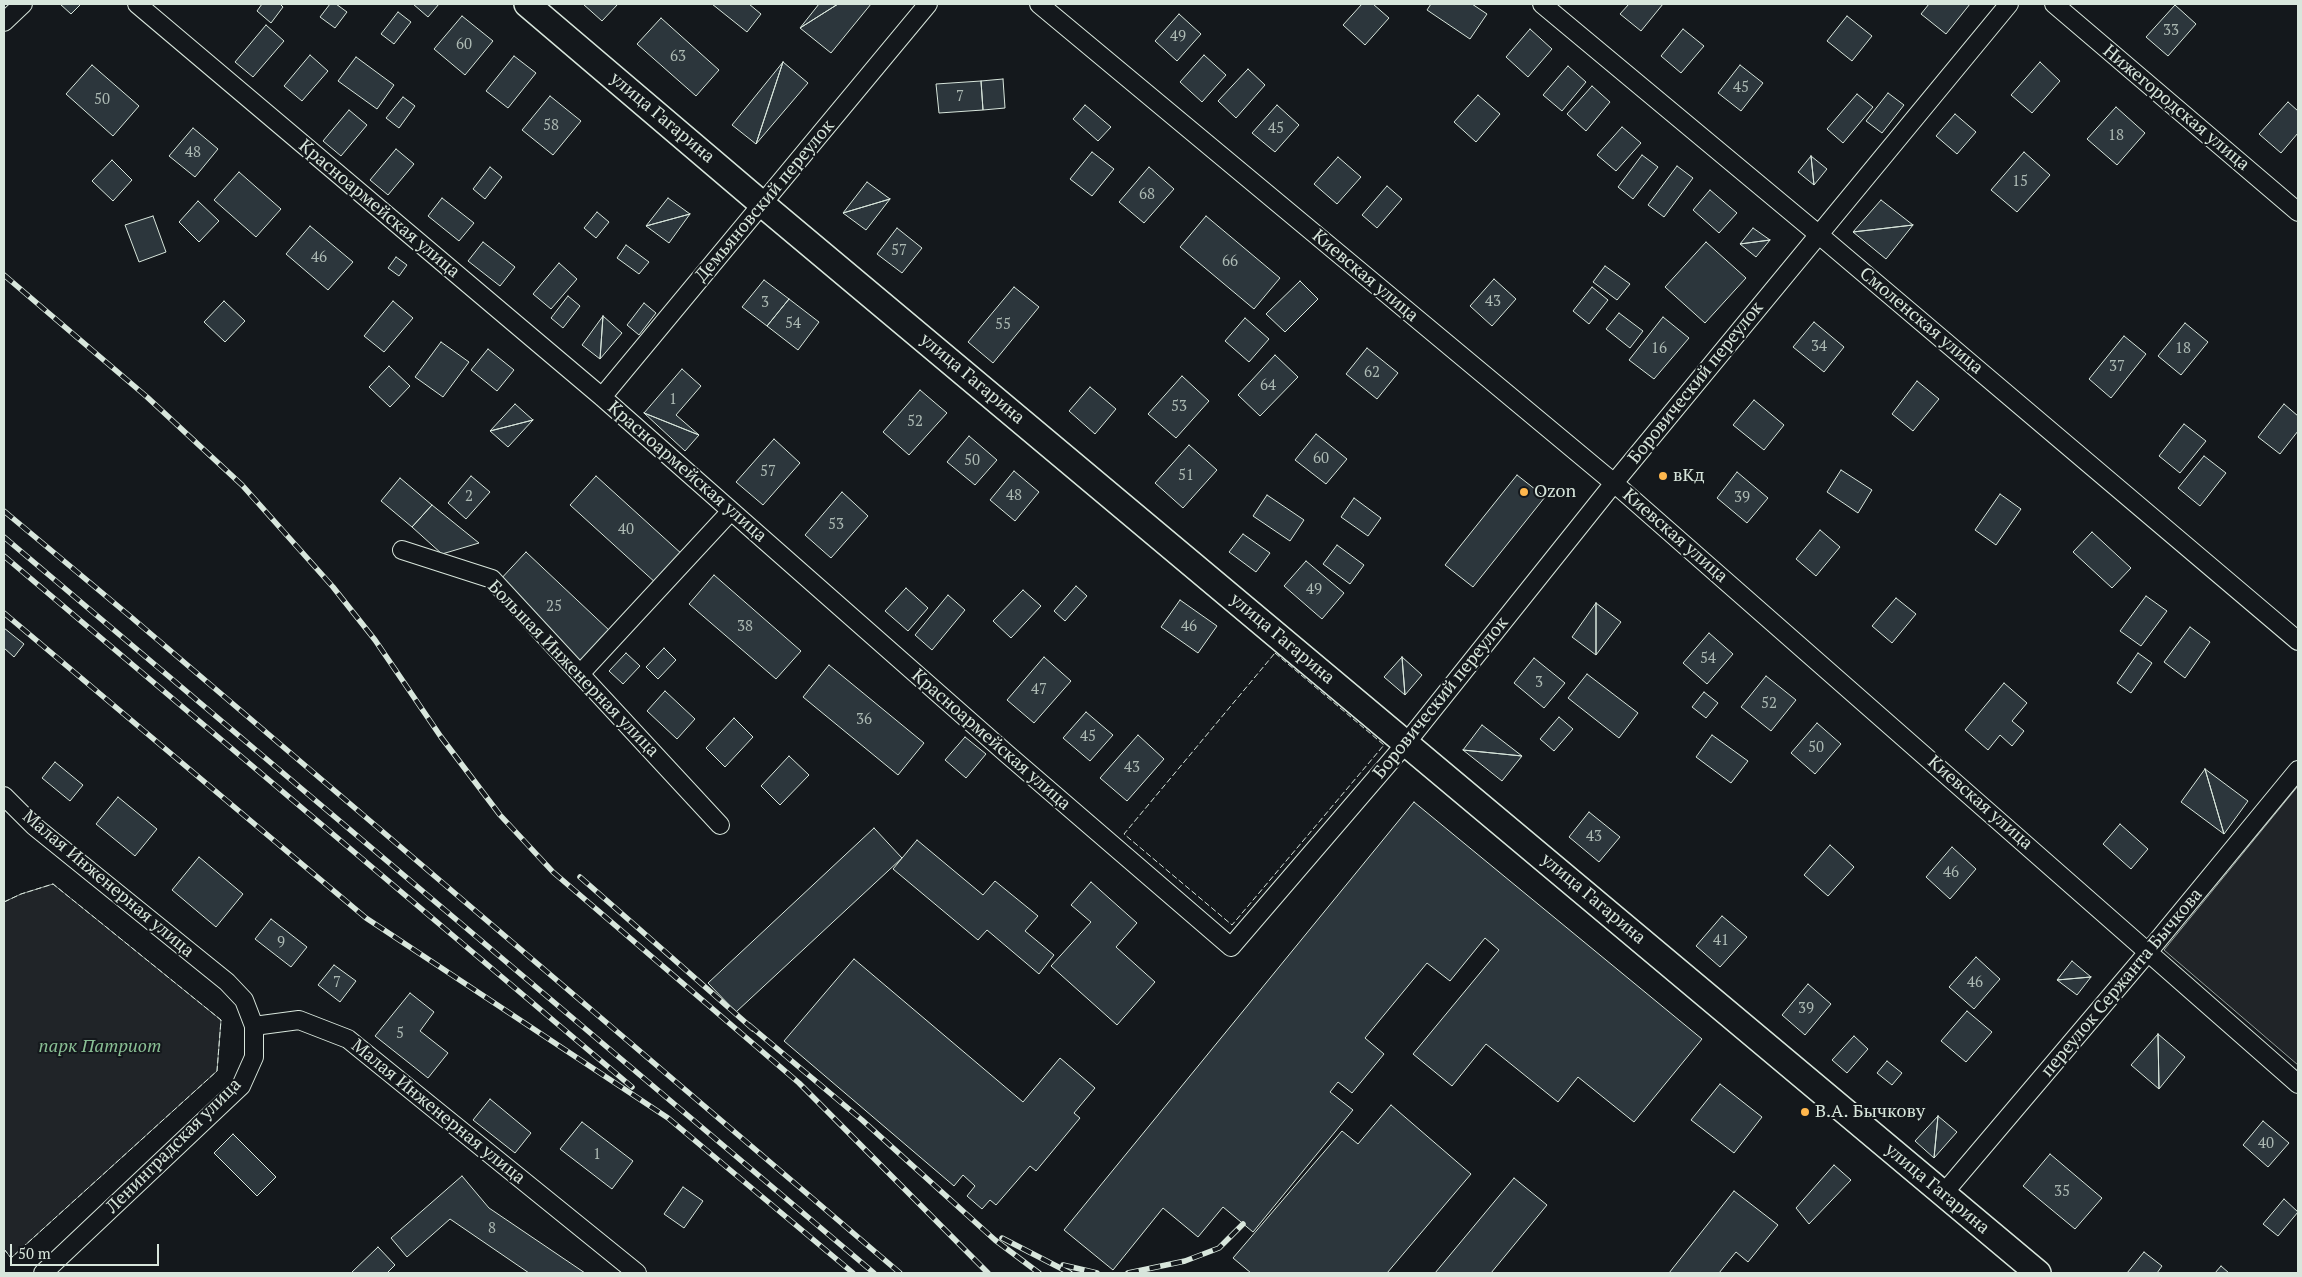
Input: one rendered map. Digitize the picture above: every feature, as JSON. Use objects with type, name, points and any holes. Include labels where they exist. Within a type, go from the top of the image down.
[{"type":"street","points":[[4,22],[23,4]]},
{"type":"street","name":"Красноармейская улица","points":[[137,4],[602,398],[1007,754],[1232,947]]},
{"type":"street","name":"улица Гагарина","points":[[527,4],[762,204],[2038,1273]]},
{"type":"street","name":"Демьяновский переулок","points":[[602,398],[928,4]]},
{"type":"street","name":"Киевская улица","points":[[1039,4],[1614,483],[2149,951],[2298,1084]]},
{"type":"street","name":"Смоленская улица","points":[[1542,4],[1818,234],[2298,641]]},
{"type":"street","name":"Боровический переулок","points":[[1232,947],[1406,742],[1614,483],[2009,4]]},
{"type":"street","name":"Нижегородская улица","points":[[2054,4],[2298,212]]},
{"type":"street","points":[[580,674],[731,511]]},
{"type":"street","name":"Большая Инженерная улица","points":[[402,550],[492,579],[720,825]]},
{"type":"street","name":"переулок Сержанта Бычкова","points":[[1943,1194],[2149,951],[2298,770]]},
{"type":"street","name":"Малая Инженерная улица","points":[[4,796],[34,826],[227,982],[244,1000],[254,1026],[299,1020],[348,1039],[637,1273]]},
{"type":"street","name":"Ленинградская улица","points":[[43,1273],[241,1086],[254,1057],[254,1026]]},
{"type":"green space","points":[[2298,786],[2298,1065],[2164,950]]},
{"type":"green space","name":"парк Патриот","points":[[53,884],[221,1020],[217,1071],[11,1258],[4,1249],[4,902],[21,894]]},
{"type":"building","points":[[60,4],[81,4],[71,14]]},
{"type":"building","points":[[262,4],[280,4],[283,7],[271,23],[257,11]]},
{"type":"building","points":[[330,4],[336,4],[347,12],[335,28],[320,17]]},
{"type":"building","points":[[413,4],[439,4],[428,17]]},
{"type":"building","points":[[583,4],[618,4],[602,21]]},
{"type":"building","points":[[712,4],[749,4],[761,14],[747,32]]},
{"type":"building","points":[[819,4],[838,4],[800,28]]},
{"type":"building","points":[[838,4],[871,4],[831,53],[800,28]]},
{"type":"building","points":[[1362,4],[1373,4],[1389,18],[1365,45],[1343,25]]},
{"type":"building","points":[[1431,4],[1472,4],[1487,14],[1470,39],[1427,10]]},
{"type":"building","points":[[1629,4],[1663,4],[1641,31],[1620,14]]},
{"type":"building","points":[[1929,4],[1970,4],[1946,34],[1921,14]]},
{"type":"building","points":[[2175,5],[2196,24],[2168,56],[2146,37]]},
{"type":"building","points":[[398,12],[411,22],[394,44],[381,34]]},
{"type":"building","points":[[1179,14],[1201,34],[1177,61],[1155,41]]},
{"type":"building","points":[[462,16],[493,41],[465,75],[434,49]]},
{"type":"building","points":[[1847,16],[1872,36],[1852,61],[1827,41]]},
{"type":"building","points":[[661,18],[719,70],[696,96],[637,44]]},
{"type":"building","points":[[266,25],[284,41],[253,77],[235,62]]},
{"type":"building","points":[[1530,29],[1552,49],[1528,77],[1506,57]]},
{"type":"building","points":[[1683,29],[1704,46],[1681,73],[1661,56]]},
{"type":"building","points":[[310,55],[328,71],[302,101],[284,86]]},
{"type":"building","points":[[1204,55],[1226,75],[1202,102],[1180,82]]},
{"type":"building","points":[[514,56],[536,73],[508,108],[486,91]]},
{"type":"building","points":[[356,57],[394,85],[377,109],[338,81]]},
{"type":"building","points":[[783,62],[756,144],[732,125]]},
{"type":"building","points":[[783,62],[808,83],[756,144]]},
{"type":"building","points":[[2040,62],[2060,81],[2032,113],[2011,95]]},
{"type":"building","points":[[92,65],[139,106],[113,136],[66,94]]},
{"type":"building","points":[[1740,65],[1763,83],[1741,111],[1718,93]]},
{"type":"building","points":[[1568,66],[1586,82],[1562,111],[1543,95]]},
{"type":"building","points":[[1248,69],[1265,85],[1236,118],[1218,101]]},
{"type":"building","points":[[1003,79],[1005,108],[983,110],[981,81]]},
{"type":"building","points":[[981,81],[983,110],[939,113],[936,84]]},
{"type":"building","points":[[1592,86],[1610,102],[1586,131],[1567,114]]},
{"type":"building","points":[[1888,93],[1904,105],[1882,133],[1866,121]]},
{"type":"building","points":[[1857,94],[1873,107],[1843,143],[1827,129]]},
{"type":"building","points":[[1478,95],[1500,114],[1476,142],[1454,122]]},
{"type":"building","points":[[550,96],[581,121],[553,155],[522,130]]},
{"type":"building","points":[[403,97],[415,106],[399,128],[386,118]]},
{"type":"building","points":[[2288,102],[2298,111],[2298,133],[2281,153],[2259,134]]},
{"type":"building","points":[[1085,105],[1111,127],[1098,141],[1073,119]]},
{"type":"building","points":[[1277,105],[1299,125],[1275,152],[1252,133]]},
{"type":"building","points":[[2116,107],[2145,133],[2117,165],[2087,139]]},
{"type":"building","points":[[349,110],[367,125],[341,156],[323,141]]},
{"type":"building","points":[[1955,114],[1976,132],[1957,154],[1936,136]]},
{"type":"building","points":[[1622,127],[1641,143],[1616,171],[1597,155]]},
{"type":"building","points":[[193,128],[218,149],[195,177],[169,156]]},
{"type":"building","points":[[396,149],[414,164],[388,195],[370,180]]},
{"type":"building","points":[[1092,152],[1114,169],[1092,196],[1070,179]]},
{"type":"building","points":[[2024,152],[2050,175],[2017,212],[1991,190]]},
{"type":"building","points":[[1642,155],[1658,167],[1633,199],[1618,187]]},
{"type":"building","points":[[1811,156],[1814,185],[1798,172]]},
{"type":"building","points":[[1811,156],[1827,169],[1814,185]]},
{"type":"building","points":[[1338,157],[1361,177],[1337,204],[1314,184]]},
{"type":"building","points":[[112,160],[132,180],[113,201],[92,181]]},
{"type":"building","points":[[1677,166],[1693,178],[1664,217],[1648,205]]},
{"type":"building","points":[[490,167],[502,177],[485,199],[473,189]]},
{"type":"building","points":[[1149,167],[1174,189],[1144,223],[1119,202]]},
{"type":"building","points":[[239,172],[281,209],[256,237],[214,200]]},
{"type":"building","points":[[867,182],[890,199],[843,213]]},
{"type":"building","points":[[1387,186],[1402,199],[1377,228],[1362,215]]},
{"type":"building","points":[[1710,190],[1737,213],[1719,233],[1693,210]]},
{"type":"building","points":[[442,198],[474,223],[459,241],[428,216]]},
{"type":"building","points":[[668,198],[690,214],[646,226]]},
{"type":"building","points":[[890,199],[866,230],[843,213]]},
{"type":"building","points":[[1881,200],[1913,225],[1853,232]]},
{"type":"building","points":[[198,201],[219,221],[199,242],[179,222]]},
{"type":"building","points":[[597,212],[609,222],[596,238],[584,228]]},
{"type":"building","points":[[690,214],[669,243],[646,226]]},
{"type":"building","points":[[153,216],[166,252],[139,262],[125,225]]},
{"type":"building","points":[[1206,216],[1280,278],[1254,309],[1180,247]]},
{"type":"building","points":[[1913,225],[1886,259],[1853,232]]},
{"type":"building","points":[[310,226],[353,262],[328,290],[286,254]]},
{"type":"building","points":[[897,228],[922,248],[902,273],[877,254]]},
{"type":"building","points":[[1753,228],[1770,240],[1740,244]]},
{"type":"building","points":[[1770,240],[1756,257],[1740,244]]},
{"type":"building","points":[[483,242],[515,267],[500,286],[468,261]]},
{"type":"building","points":[[1706,242],[1746,278],[1705,323],[1665,287]]},
{"type":"building","points":[[626,245],[649,262],[639,274],[617,258]]},
{"type":"building","points":[[396,257],[407,265],[399,276],[388,268]]},
{"type":"building","points":[[559,263],[577,279],[551,309],[533,294]]},
{"type":"building","points":[[1605,266],[1630,284],[1617,300],[1593,282]]},
{"type":"building","points":[[1494,279],[1516,299],[1492,326],[1470,306]]},
{"type":"building","points":[[764,280],[789,299],[767,326],[742,307]]},
{"type":"building","points":[[1300,281],[1318,299],[1285,332],[1266,314]]},
{"type":"building","points":[[1014,287],[1039,307],[993,363],[968,342]]},
{"type":"building","points":[[1592,287],[1608,300],[1589,324],[1573,311]]},
{"type":"building","points":[[568,296],[580,306],[563,328],[551,318]]},
{"type":"building","points":[[789,299],[819,322],[798,350],[767,326]]},
{"type":"building","points":[[224,301],[245,321],[225,342],[204,322]]},
{"type":"building","points":[[393,301],[413,318],[384,352],[364,336]]},
{"type":"building","points":[[644,303],[656,313],[639,335],[627,325]]},
{"type":"building","points":[[1619,313],[1643,331],[1630,348],[1606,329]]},
{"type":"building","points":[[603,316],[600,359],[582,345]]},
{"type":"building","points":[[603,316],[622,333],[600,359]]},
{"type":"building","points":[[1663,317],[1689,338],[1654,379],[1629,360]]},
{"type":"building","points":[[1245,318],[1269,339],[1249,362],[1225,341]]},
{"type":"building","points":[[1814,322],[1844,347],[1824,372],[1793,347]]},
{"type":"building","points":[[2185,323],[2208,342],[2181,375],[2158,356]]},
{"type":"building","points":[[2124,336],[2146,354],[2111,398],[2089,379]]},
{"type":"building","points":[[441,342],[469,362],[443,397],[415,377]]},
{"type":"building","points":[[1367,348],[1398,373],[1377,399],[1346,374]]},
{"type":"building","points":[[488,349],[514,370],[497,391],[471,370]]},
{"type":"building","points":[[1275,355],[1298,377],[1260,416],[1238,395]]},
{"type":"building","points":[[389,366],[410,386],[390,407],[369,387]]},
{"type":"building","points":[[682,369],[701,386],[676,415],[699,435],[644,413]]},
{"type":"building","points":[[1182,376],[1209,401],[1176,438],[1148,414]]},
{"type":"building","points":[[1917,381],[1939,399],[1913,431],[1892,414]]},
{"type":"building","points":[[1090,387],[1116,409],[1095,434],[1069,411]]},
{"type":"building","points":[[920,390],[947,413],[909,455],[883,432]]},
{"type":"building","points":[[1754,400],[1784,425],[1764,450],[1733,425]]},
{"type":"building","points":[[515,404],[533,420],[490,431]]},
{"type":"building","points":[[2284,404],[2298,416],[2298,431],[2280,454],[2258,437]]},
{"type":"building","points":[[644,413],[699,435],[685,451]]},
{"type":"building","points":[[533,420],[508,447],[490,431]]},
{"type":"building","points":[[2184,424],[2206,441],[2180,473],[2159,456]]},
{"type":"building","points":[[1316,434],[1347,459],[1326,484],[1295,460]]},
{"type":"building","points":[[969,436],[997,460],[975,485],[947,462]]},
{"type":"building","points":[[774,439],[800,463],[763,505],[736,482]]},
{"type":"building","points":[[1189,445],[1217,470],[1183,508],[1155,483]]},
{"type":"building","points":[[2204,456],[2226,473],[2200,506],[2178,488]]},
{"type":"building","points":[[1841,470],[1872,490],[1858,513],[1827,492]]},
{"type":"building","points":[[1014,471],[1039,492],[1015,521],[990,500]]},
{"type":"building","points":[[1737,472],[1768,498],[1747,523],[1717,498]]},
{"type":"building","points":[[1517,475],[1545,497],[1473,587],[1445,565]]},
{"type":"building","points":[[471,476],[490,492],[466,519],[448,503]]},
{"type":"building","points":[[596,476],[683,555],[657,584],[570,505]]},
{"type":"building","points":[[400,478],[432,505],[412,527],[381,501]]},
{"type":"building","points":[[842,492],[868,516],[831,558],[805,535]]},
{"type":"building","points":[[2000,494],[2021,509],[1996,545],[1975,530]]},
{"type":"building","points":[[1267,495],[1304,520],[1290,541],[1253,516]]},
{"type":"building","points":[[1354,498],[1381,518],[1368,536],[1341,517]]},
{"type":"building","points":[[432,505],[479,543],[442,554],[412,527]]},
{"type":"building","points":[[1820,530],[1840,547],[1816,576],[1796,559]]},
{"type":"building","points":[[2092,532],[2131,568],[2112,588],[2073,552]]},
{"type":"building","points":[[1243,534],[1270,553],[1256,572],[1229,552]]},
{"type":"building","points":[[1337,545],[1364,565],[1350,584],[1323,564]]},
{"type":"building","points":[[526,552],[611,632],[582,662],[498,582]]},
{"type":"building","points":[[1306,561],[1344,593],[1322,619],[1284,586]]},
{"type":"building","points":[[714,575],[801,651],[776,679],[689,604]]},
{"type":"building","points":[[1076,586],[1087,596],[1065,621],[1054,611]]},
{"type":"building","points":[[906,588],[928,608],[908,631],[885,611]]},
{"type":"building","points":[[1023,590],[1041,606],[1011,638],[993,621]]},
{"type":"building","points":[[948,595],[965,610],[932,650],[915,635]]},
{"type":"building","points":[[2146,596],[2167,611],[2141,646],[2120,631]]},
{"type":"building","points":[[1896,598],[1916,614],[1892,643],[1872,626]]},
{"type":"building","points":[[1180,600],[1217,626],[1198,653],[1161,627]]},
{"type":"building","points":[[1596,603],[1596,655],[1572,637]]},
{"type":"building","points":[[1596,603],[1621,622],[1596,655]]},
{"type":"building","points":[[2190,627],[2210,642],[2185,678],[2164,662]]},
{"type":"building","points":[[4,628],[24,644],[14,657],[4,648]]},
{"type":"building","points":[[1709,633],[1733,654],[1707,684],[1683,663]]},
{"type":"building","points":[[664,648],[676,660],[658,679],[646,667]]},
{"type":"building","points":[[626,653],[640,666],[623,684],[609,671]]},
{"type":"building","points":[[2138,653],[2152,663],[2131,693],[2117,683]]},
{"type":"building","points":[[1044,657],[1071,681],[1034,723],[1007,700]]},
{"type":"building","points":[[1402,657],[1422,675],[1405,695]]},
{"type":"building","points":[[1402,657],[1405,695],[1384,677]]},
{"type":"building","points":[[1534,658],[1565,683],[1544,708],[1514,683]]},
{"type":"building","points":[[829,665],[924,743],[898,775],[803,697]]},
{"type":"building","points":[[1587,674],[1638,713],[1619,738],[1568,698]]},
{"type":"building","points":[[1766,676],[1796,700],[1771,731],[1741,707]]},
{"type":"building","points":[[2004,683],[2027,703],[2012,721],[2024,731],[2012,746],[2000,735],[1988,750],[1965,730]]},
{"type":"building","points":[[665,691],[695,719],[677,739],[647,711]]},
{"type":"building","points":[[1704,692],[1718,703],[1706,718],[1692,707]]},
{"type":"building","points":[[1086,712],[1113,735],[1090,761],[1063,738]]},
{"type":"building","points":[[1559,717],[1573,729],[1554,751],[1540,739]]},
{"type":"building","points":[[734,718],[753,737],[725,767],[706,748]]},
{"type":"building","points":[[1817,723],[1841,744],[1815,774],[1791,753]]},
{"type":"building","points":[[1482,725],[1522,756],[1463,750]]},
{"type":"building","points":[[1138,735],[1164,759],[1127,801],[1100,778]]},
{"type":"building","points":[[1712,735],[1748,761],[1731,783],[1696,757]]},
{"type":"building","points":[[965,737],[986,754],[966,778],[945,760]]},
{"type":"building","points":[[1463,750],[1522,756],[1502,781]]},
{"type":"building","points":[[789,756],[809,775],[780,805],[761,786]]},
{"type":"building","points":[[55,762],[83,785],[70,801],[42,778]]},
{"type":"building","points":[[2205,769],[2248,801],[2224,834]]},
{"type":"building","points":[[2205,769],[2224,834],[2181,802]]},
{"type":"building","points":[[118,797],[157,829],[135,856],[96,824]]},
{"type":"building","points":[[1414,802],[1702,1039],[1634,1122],[1578,1077],[1558,1102],[1486,1044],[1452,1086],[1413,1054],[1499,950],[1485,938],[1450,981],[1427,963],[1365,1038],[1384,1054],[1352,1093],[1338,1082],[1330,1092],[1353,1110],[1253,1232],[1223,1207],[1198,1237],[1163,1208],[1113,1270],[1064,1230]]},
{"type":"building","points":[[1589,812],[1620,837],[1599,862],[1569,837]]},
{"type":"building","points":[[2120,824],[2148,849],[2131,869],[2103,844]]},
{"type":"building","points":[[874,828],[902,858],[736,1012],[708,983]]},
{"type":"building","points":[[917,840],[983,895],[995,881],[1038,916],[1025,931],[1054,955],[1039,974],[987,930],[978,940],[893,869]]},
{"type":"building","points":[[1830,845],[1854,867],[1828,896],[1804,875]]},
{"type":"building","points":[[1952,847],[1976,869],[1950,899],[1926,877]]},
{"type":"building","points":[[199,857],[243,894],[216,927],[172,890]]},
{"type":"building","points":[[1091,882],[1137,923],[1116,947],[1155,982],[1117,1025],[1051,966],[1091,922],[1071,905]]},
{"type":"building","points":[[1722,916],[1747,937],[1720,967],[1696,946]]},
{"type":"building","points":[[271,919],[307,947],[291,967],[255,939]]},
{"type":"building","points":[[1976,957],[2000,979],[1974,1009],[1949,987]]},
{"type":"building","points":[[854,959],[1023,1102],[1060,1058],[1095,1088],[1074,1113],[1080,1118],[1036,1171],[1030,1166],[996,1205],[990,1200],[982,1209],[967,1196],[975,1186],[963,1175],[954,1186],[784,1041]]},
{"type":"building","points":[[2072,961],[2091,977],[2057,980]]},
{"type":"building","points":[[334,965],[356,981],[340,1002],[318,985]]},
{"type":"building","points":[[2091,977],[2077,995],[2057,980]]},
{"type":"building","points":[[1808,984],[1831,1004],[1805,1035],[1782,1015]]},
{"type":"building","points":[[410,993],[434,1012],[420,1031],[448,1053],[428,1078],[375,1036]]},
{"type":"building","points":[[1967,1011],[1992,1032],[1966,1062],[1941,1041]]},
{"type":"building","points":[[2158,1034],[2159,1089],[2131,1065]]},
{"type":"building","points":[[2158,1034],[2185,1057],[2159,1089]]},
{"type":"building","points":[[1854,1036],[1868,1049],[1847,1073],[1832,1060]]},
{"type":"building","points":[[1887,1061],[1902,1073],[1892,1085],[1877,1073]]},
{"type":"building","points":[[1720,1084],[1762,1117],[1734,1153],[1691,1120]]},
{"type":"building","points":[[490,1099],[531,1133],[515,1153],[473,1120]]},
{"type":"building","points":[[1391,1105],[1471,1174],[1387,1273],[1251,1273],[1233,1258],[1342,1131],[1358,1144]]},
{"type":"building","points":[[1938,1116],[1934,1158],[1915,1141]]},
{"type":"building","points":[[1938,1116],[1957,1132],[1934,1158]]},
{"type":"building","points":[[2263,1121],[2289,1143],[2268,1167],[2243,1145]]},
{"type":"building","points":[[582,1122],[633,1161],[612,1189],[560,1149]]},
{"type":"building","points":[[233,1134],[276,1177],[257,1196],[214,1153]]},
{"type":"building","points":[[2050,1154],[2102,1198],[2075,1229],[2023,1186]]},
{"type":"building","points":[[1834,1165],[1851,1180],[1809,1224],[1796,1208]]},
{"type":"building","points":[[462,1176],[489,1208],[585,1273],[529,1273],[450,1219],[407,1257],[391,1238]]},
{"type":"building","points":[[1514,1178],[1547,1205],[1491,1273],[1435,1273]]},
{"type":"building","points":[[683,1187],[703,1201],[684,1228],[664,1214]]},
{"type":"building","points":[[1734,1191],[1778,1225],[1748,1262],[1736,1252],[1719,1273],[1669,1273]]},
{"type":"building","points":[[2284,1199],[2298,1212],[2278,1236],[2263,1224]]},
{"type":"building","points":[[378,1247],[395,1265],[387,1273],[351,1273]]},
{"type":"building","points":[[2144,1252],[2162,1266],[2157,1273],[2127,1273]]},
{"type":"building","points":[[2221,1266],[2229,1273],[2215,1273]]},
{"type":"railway","points":[[4,275],[147,397],[242,485],[333,587],[375,640],[441,737],[500,815],[553,872],[799,1083],[988,1273]]},
{"type":"railway","points":[[4,511],[131,617],[900,1273]]},
{"type":"railway","points":[[4,537],[874,1273]]},
{"type":"railway","points":[[4,556],[632,1087]]},
{"type":"railway","points":[[4,613],[366,918],[668,1118],[853,1273]]},
{"type":"railway","points":[[580,877],[753,1029]]},
{"type":"railway","points":[[749,1025],[862,1120],[995,1240],[1039,1273]]},
{"type":"railway","points":[[1128,1273],[1185,1261],[1219,1248],[1243,1224]]},
{"type":"railway","points":[[1002,1238],[1070,1273]]},
{"type":"railway","points":[[1063,1265],[1097,1273]]},
{"type":"fence","points":[[1275,653],[1384,745],[1232,925],[1124,834],[1275,653]]},
{"type":"fence","points":[[4,902],[21,894],[53,884],[221,1020],[217,1071],[11,1258],[4,1249]]},
{"type":"place","name":"вКд","points":[[1663,476]]},
{"type":"place","name":"Ozon","points":[[1524,492]]},
{"type":"place","name":"В.А. Бычкову","points":[[1805,1112]]}]
